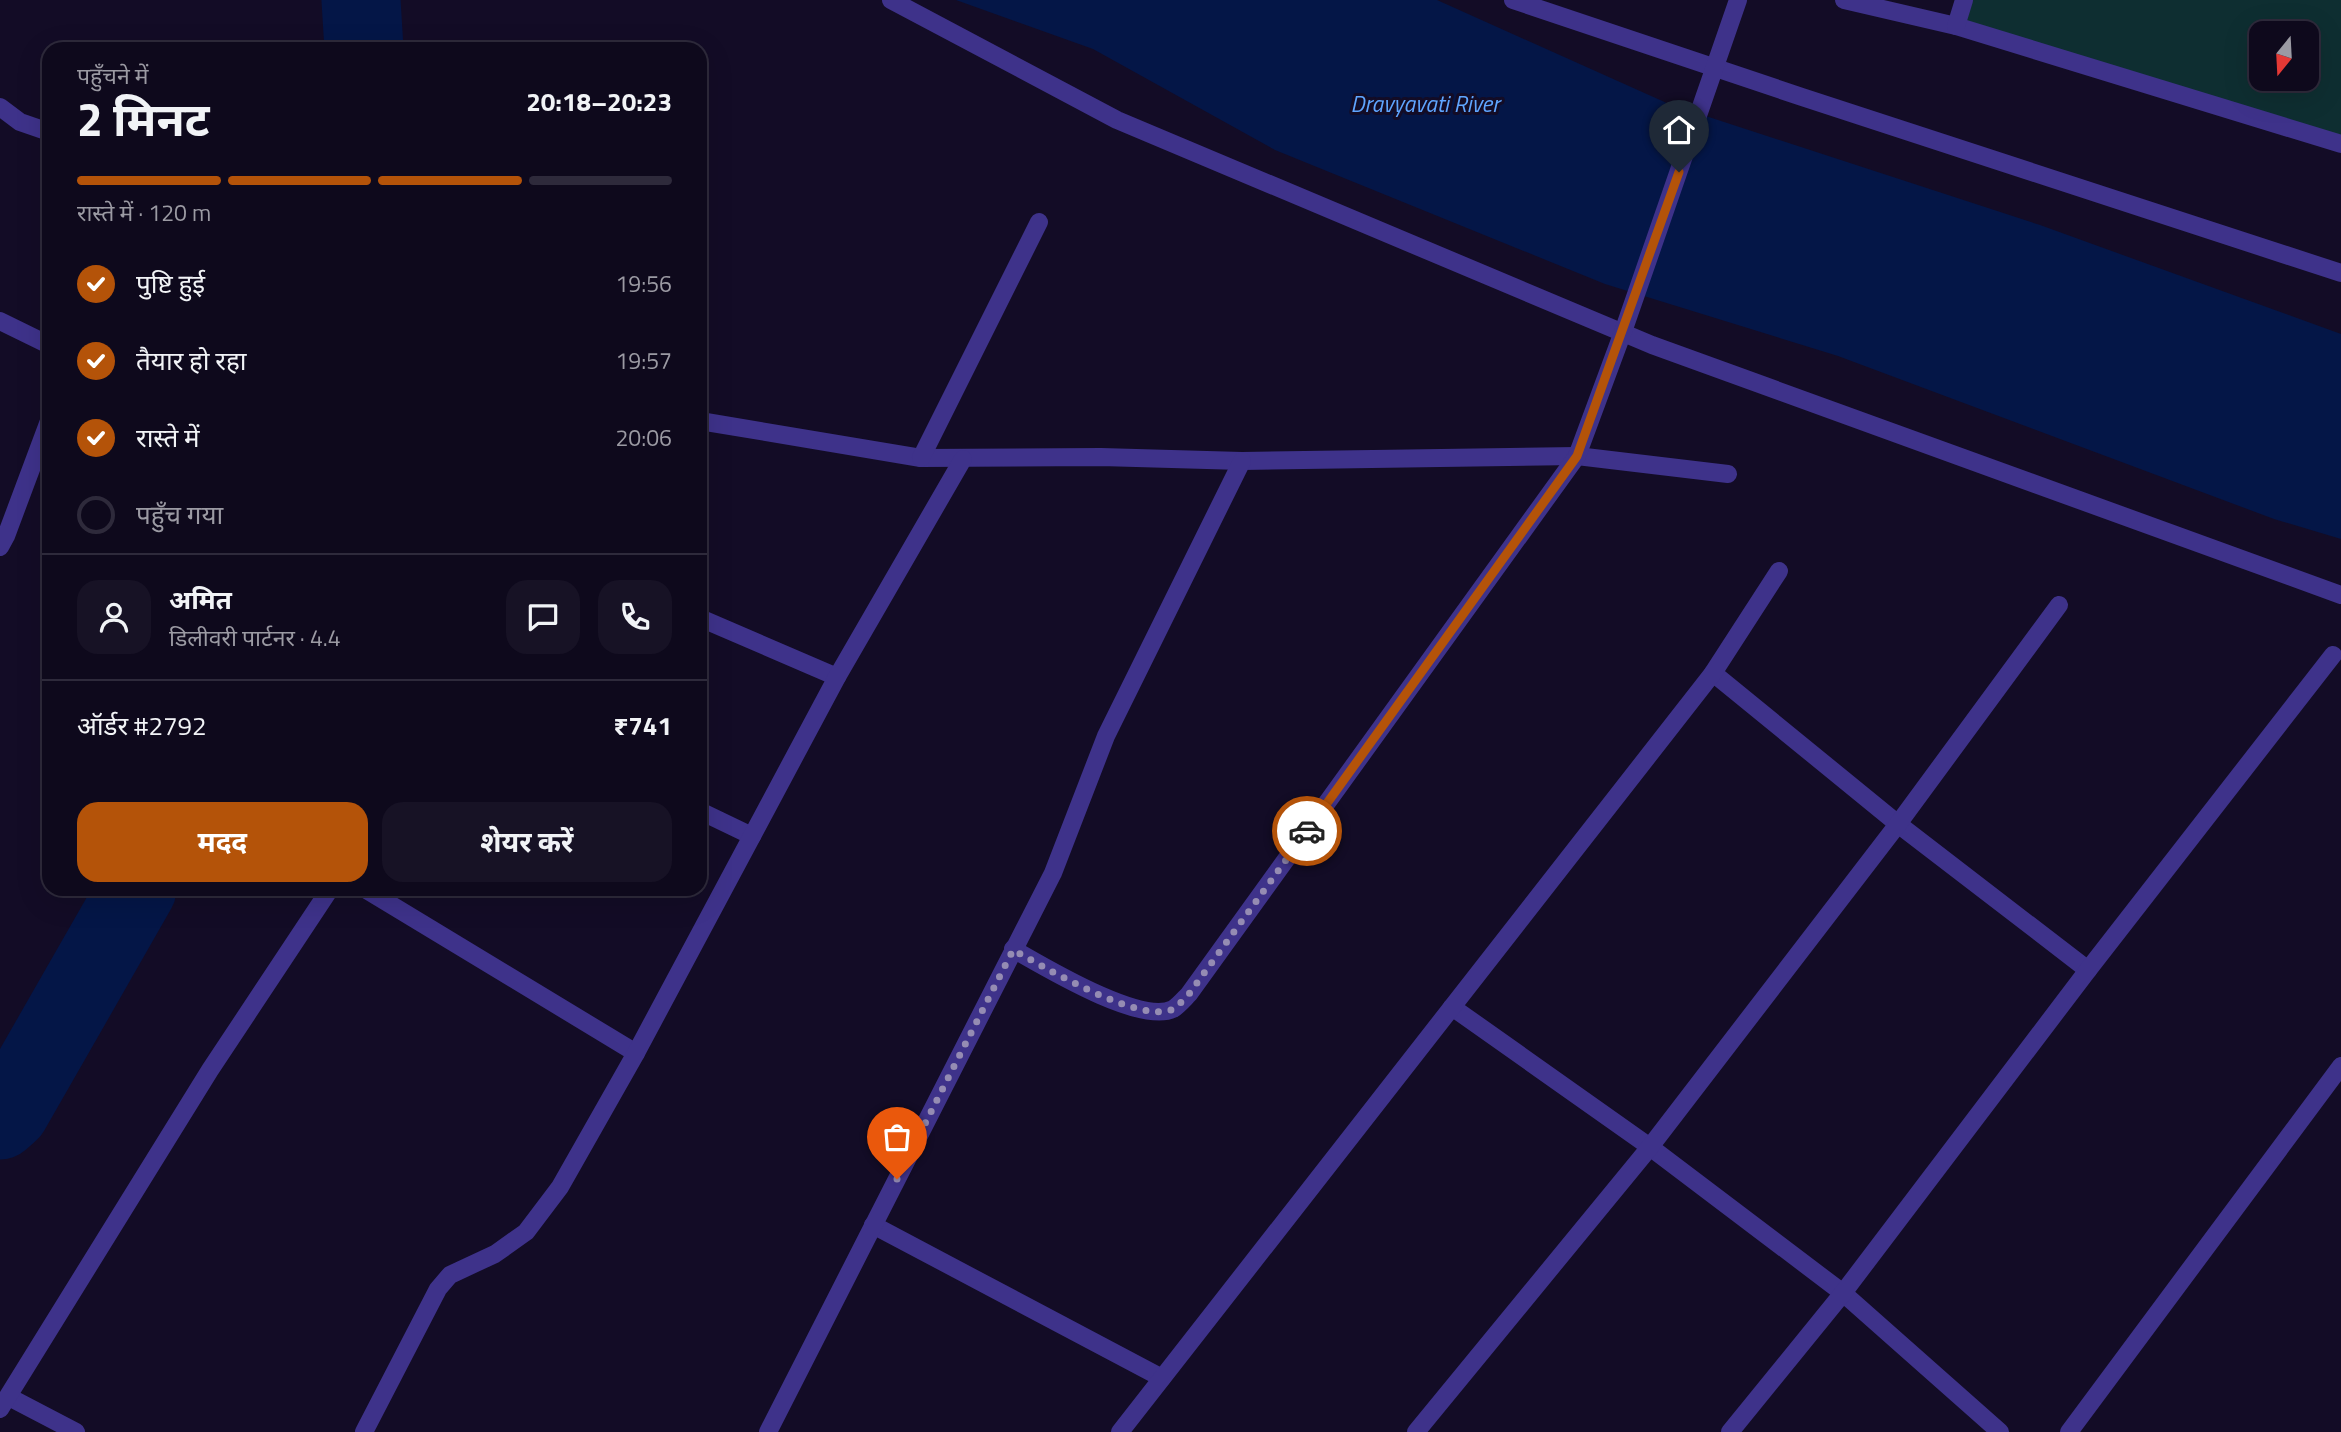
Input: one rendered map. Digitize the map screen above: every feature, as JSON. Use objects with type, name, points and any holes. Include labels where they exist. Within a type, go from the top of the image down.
[{"type":"street","points":[[891,0],[1117,120],[1652,345],[2341,595]]},
{"type":"street","points":[[1513,0],[1815,102],[2341,273]]},
{"type":"street","points":[[1013,950],[1083,989],[1149,1011],[1172,1010],[1189,994],[1577,456],[1738,0]]},
{"type":"street","points":[[1844,0],[1956,26],[2341,144]]},
{"type":"street","points":[[1956,26],[1964,0]]},
{"type":"street","points":[[0,107],[20,122],[42,130]]},
{"type":"street","points":[[921,458],[1039,222]]},
{"type":"street","points":[[0,321],[42,342]]},
{"type":"street","points":[[707,422],[921,458],[1101,457],[1241,461],[1577,456],[1728,474]]},
{"type":"street","points":[[0,547],[42,440]]},
{"type":"street","points":[[364,1432],[438,1289],[450,1275],[495,1254],[526,1232],[560,1187],[837,677],[963,459]]},
{"type":"street","points":[[768,1432],[1052,873],[1106,736],[1241,461]]},
{"type":"street","points":[[1120,1432],[1713,673],[1779,571]]},
{"type":"street","points":[[1416,1432],[1650,1147],[1898,824],[2059,605]]},
{"type":"street","points":[[707,621],[837,677]]},
{"type":"street","points":[[1730,1432],[1843,1293],[2088,970],[2333,655]]},
{"type":"street","points":[[1713,673],[1898,824],[2088,970]]},
{"type":"street","points":[[707,814],[752,836]]},
{"type":"street","points":[[76,1432],[4,1403],[209,1070],[325,896]]},
{"type":"street","points":[[377,896],[635,1053]]},
{"type":"street","points":[[1452,1007],[1650,1147],[1843,1293],[2000,1432]]},
{"type":"street","points":[[2069,1432],[2341,1066]]},
{"type":"street","points":[[873,1225],[1162,1378]]},
{"type":"green space","points":[[1965,0],[2341,0],[2341,144],[1956,26]]},
{"type":"water","name":"Dravyavati River","points":[[956,0],[1437,0],[1669,104],[2040,225],[2341,334],[2341,539],[2274,519],[1838,356],[1605,284],[1275,150],[1093,49]]},
{"type":"waterway","points":[[361,0],[364,42]]},
{"type":"waterway","points":[[0,1120],[10,1111],[133,896]]},
{"type":"way so far","points":[[897,1179],[1013,950],[1083,989],[1149,1011],[1172,1010],[1189,994],[1307,831]]},
{"type":"route","points":[[1307,831],[1577,456],[1679,172]]}]
